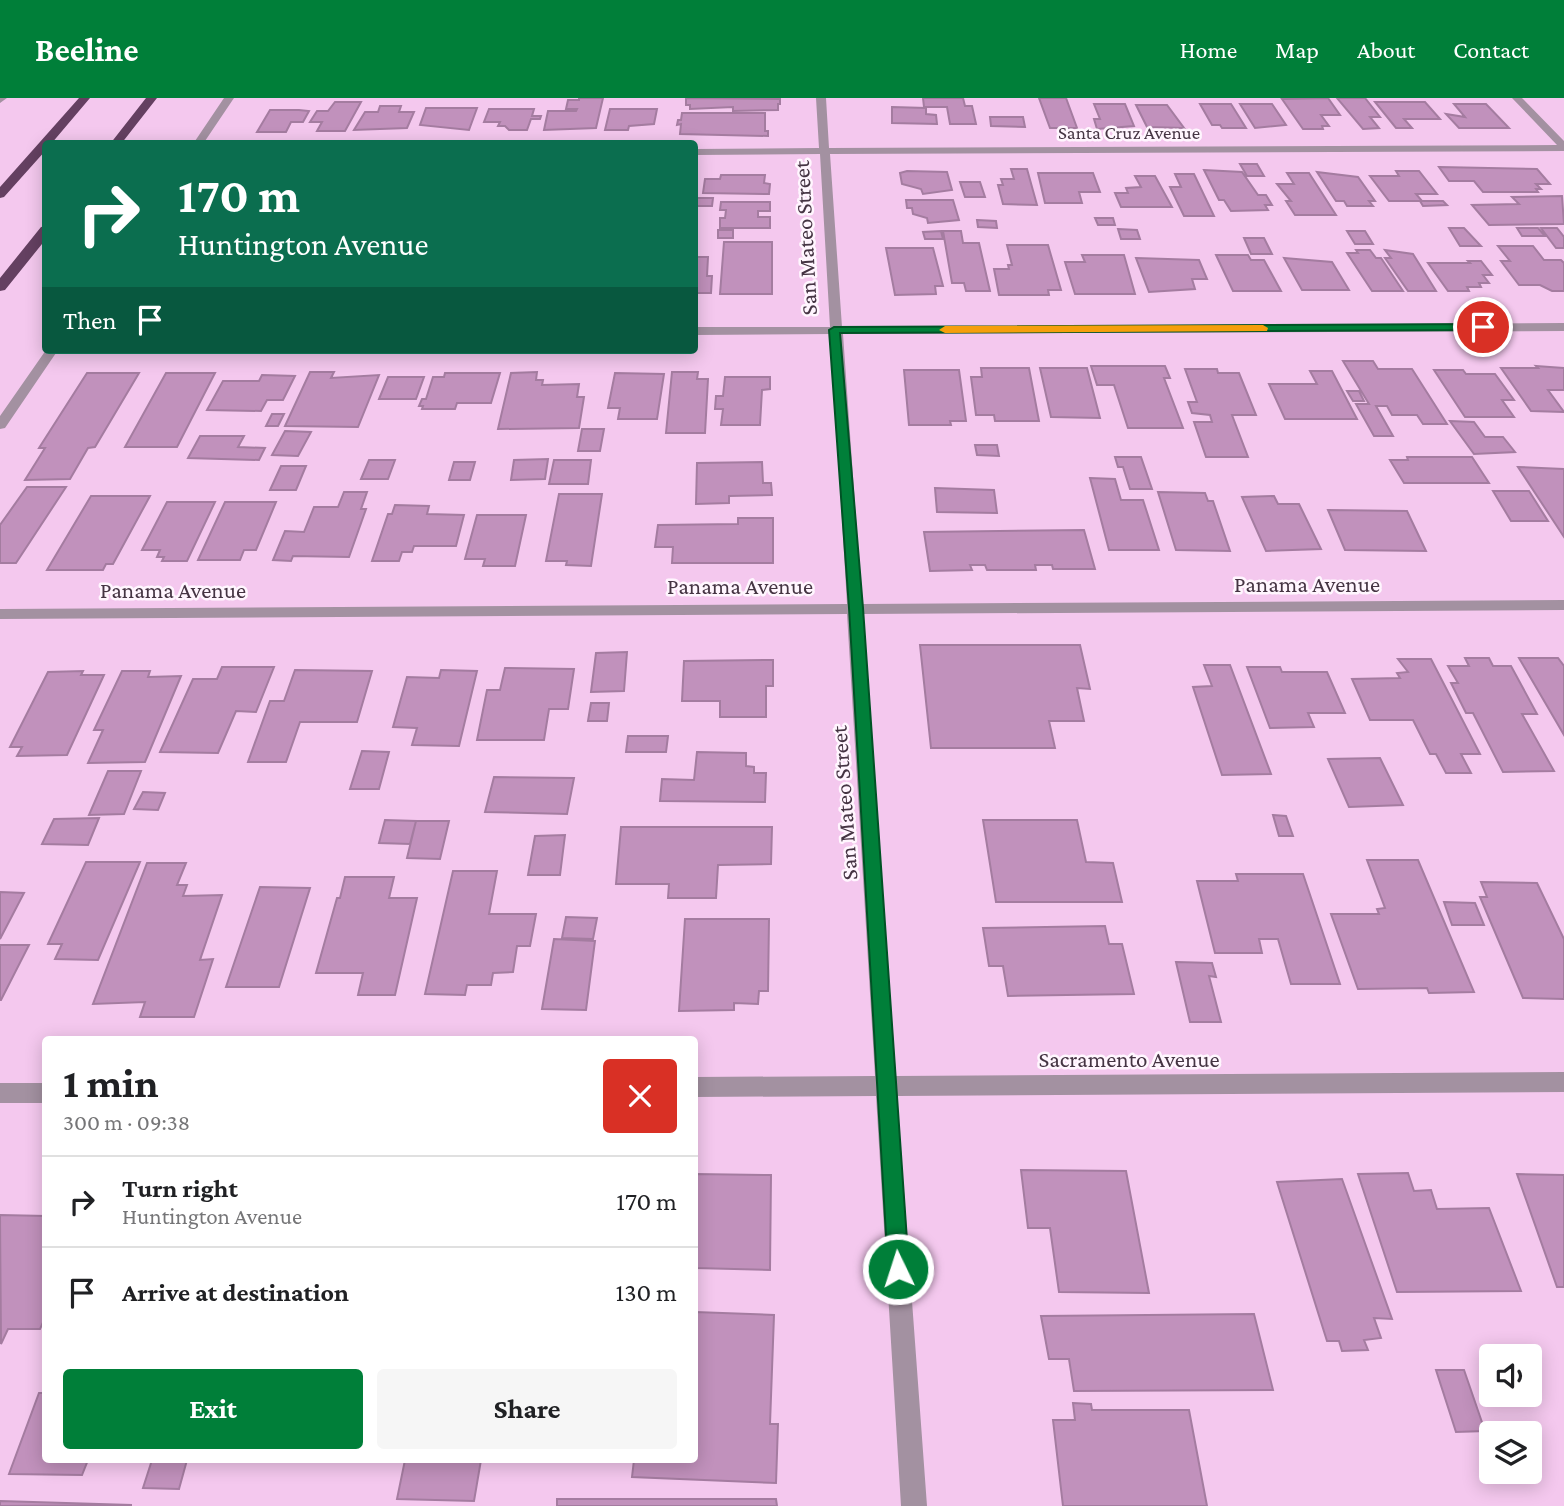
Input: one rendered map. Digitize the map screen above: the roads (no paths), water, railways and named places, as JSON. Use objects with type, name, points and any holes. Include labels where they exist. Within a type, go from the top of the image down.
[{"type":"highway","points":[[48,140],[85,98]]},
{"type":"highway","points":[[118,140],[152,98]]},
{"type":"highway","points":[[0,194],[42,147]]},
{"type":"highway","points":[[0,287],[42,235]]},
{"type":"street","points":[[201,140],[229,98]]},
{"type":"street","name":"San Mateo Street","points":[[821,98],[834,330],[856,608],[914,1506]]},
{"type":"street","points":[[1517,98],[1564,147]]},
{"type":"street","name":"Santa Cruz Avenue","points":[[698,152],[1564,147]]},
{"type":"street","points":[[698,331],[1564,327]]},
{"type":"street","points":[[0,425],[49,354]]},
{"type":"street","name":"Panama Avenue","points":[[0,614],[1564,605]]},
{"type":"street","name":"Sacramento Avenue","points":[[698,1087],[1564,1082]]},
{"type":"street","points":[[0,1093],[42,1093]]}]
